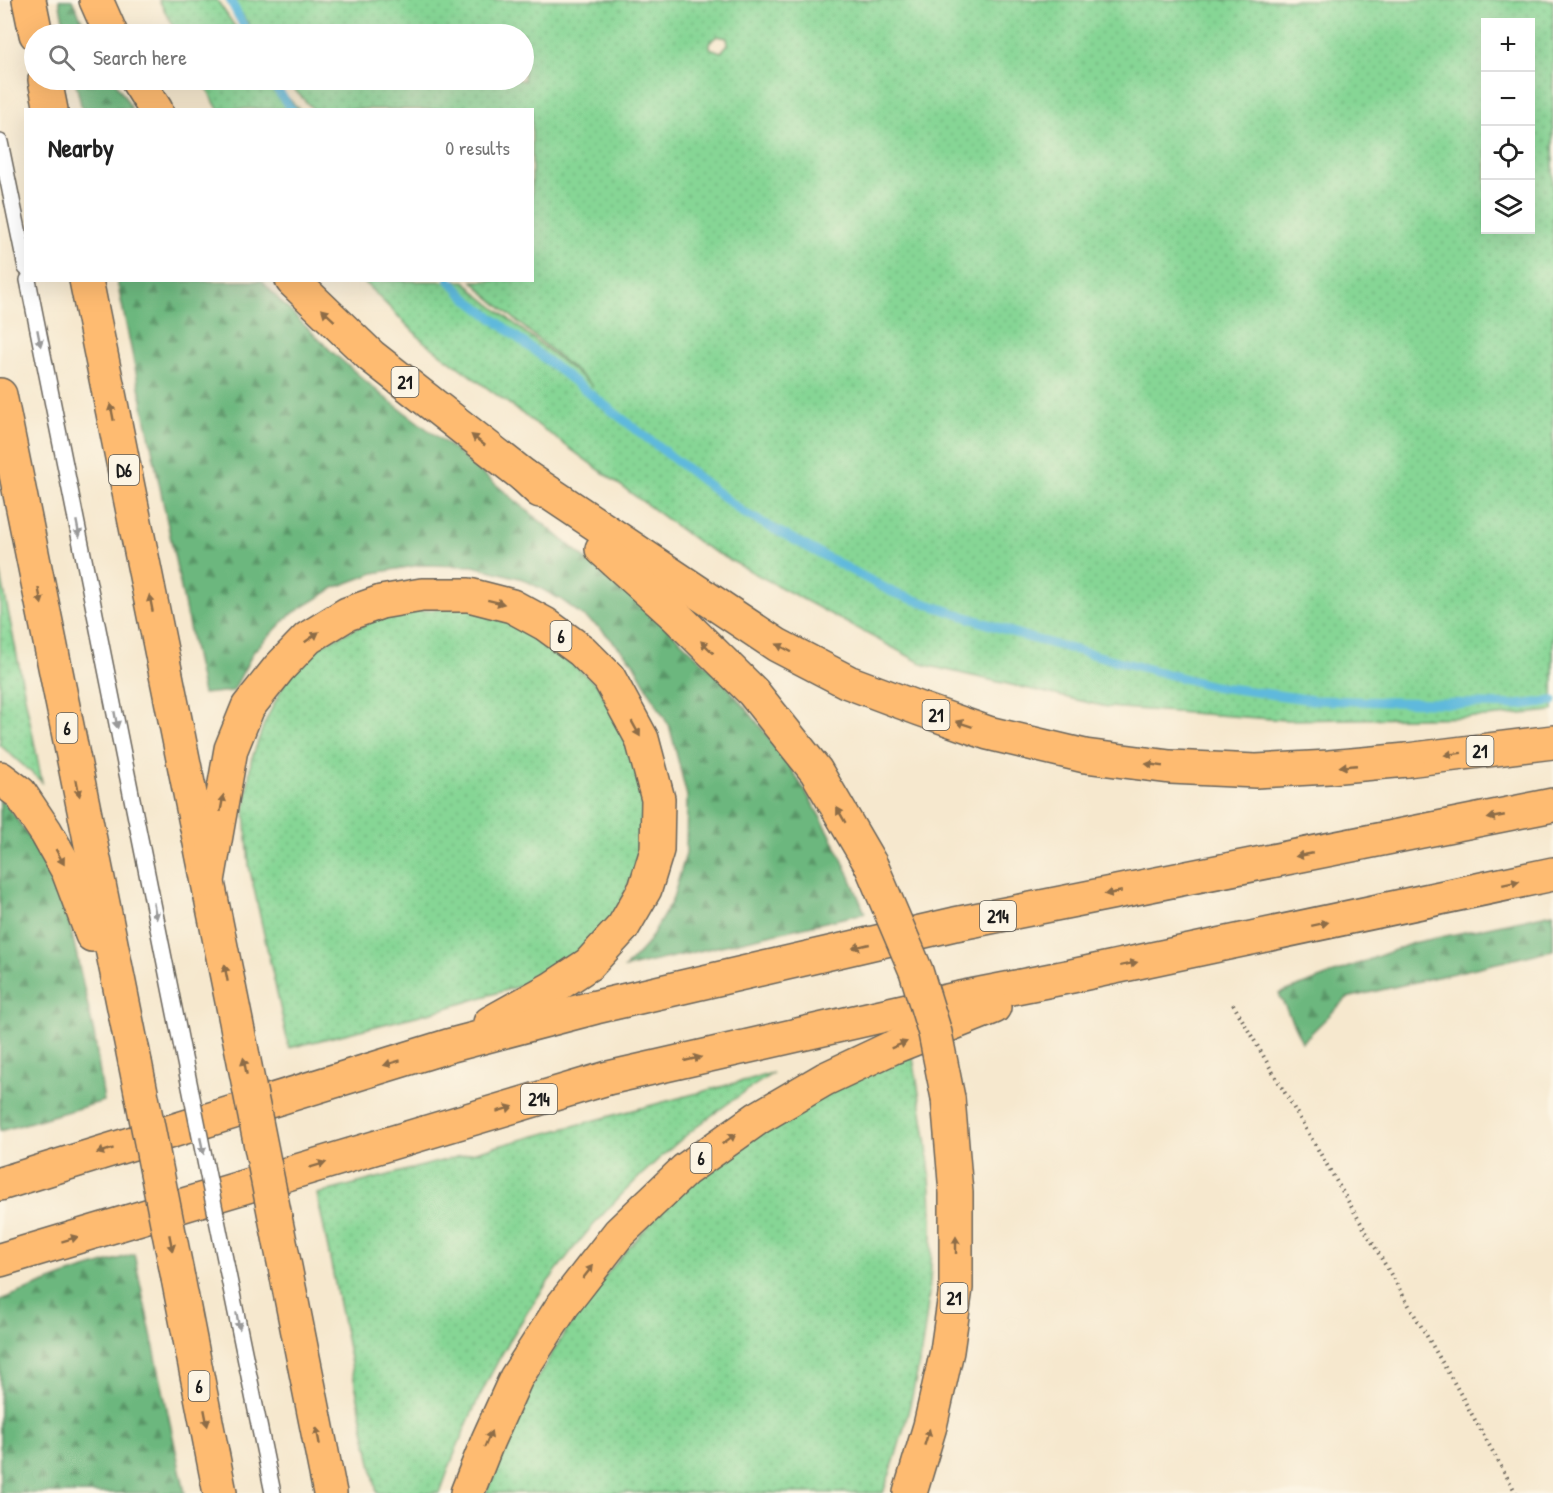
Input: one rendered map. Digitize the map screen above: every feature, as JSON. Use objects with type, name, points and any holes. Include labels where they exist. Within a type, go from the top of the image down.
[{"type":"highway","points":[[29,0],[34,24]]},
{"type":"highway","points":[[96,0],[107,24]]},
{"type":"highway","points":[[47,90],[51,108]]},
{"type":"highway","points":[[143,90],[155,108]]},
{"type":"highway","name":"D6","points":[[86,282],[163,660]]},
{"type":"highway","name":"21","points":[[294,282],[371,356],[524,476],[777,645],[848,681],[920,709],[988,733],[1085,756],[1170,767],[1256,771],[1329,767],[1553,742]]},
{"type":"highway","name":"6","points":[[0,395],[220,1493]]},
{"type":"highway","name":"21","points":[[524,476],[676,616],[753,692],[816,771],[871,865],[916,971],[935,1033],[948,1098],[956,1193],[956,1288],[947,1351],[932,1416],[910,1493]]},
{"type":"highway","name":"6","points":[[208,881],[231,749],[248,707],[279,668],[308,638],[347,614],[381,602],[422,595],[469,595],[512,606],[545,624],[582,651],[609,678],[642,739],[658,799],[657,850],[640,899],[623,927],[589,964],[551,989],[448,1046]]},
{"type":"highway","name":"6","points":[[163,660],[330,1493]]},
{"type":"highway","name":"6","points":[[0,778],[20,794],[46,832],[68,872],[87,920],[135,1062]]},
{"type":"highway","name":"214","points":[[0,1184],[448,1046],[596,1007],[944,927],[1553,805]]},
{"type":"highway","name":"214","points":[[5,1260],[608,1078],[960,998],[1553,874]]},
{"type":"highway","name":"6","points":[[466,1493],[516,1378],[563,1305],[619,1233],[685,1170],[758,1118],[825,1079],[891,1048],[1072,976]]},
{"type":"lane","points":[[0,142],[24,258]]},
{"type":"lane","points":[[28,282],[273,1493]]},
{"type":"path","points":[[1233,1004],[1516,1493]]},
{"type":"green space","points":[[59,0],[72,0],[84,24],[64,24]]},
{"type":"green space","points":[[159,0],[217,0],[233,24],[172,24]]},
{"type":"green space","points":[[232,0],[1553,0],[1553,711],[1487,717],[1285,720],[1107,707],[925,665],[702,545],[423,341],[364,282],[466,282],[476,293],[593,386],[474,282],[534,282],[534,108],[312,108],[295,90],[534,90],[534,24],[248,24]],"holes":[[[717,36],[727,38],[728,44],[721,52],[710,48],[710,42]]]},
{"type":"green space","points":[[77,90],[120,90],[131,108],[82,108]]},
{"type":"green space","points":[[208,90],[280,90],[298,108],[217,108]]},
{"type":"green space","points":[[117,282],[263,282],[331,351],[383,396],[447,444],[652,614],[722,680],[783,756],[807,794],[829,832],[865,913],[625,968],[647,944],[672,901],[686,854],[687,796],[670,728],[632,661],[601,629],[560,599],[523,579],[473,566],[420,565],[374,573],[334,588],[290,615],[254,651],[233,691],[203,694]]},
{"type":"green space","points":[[0,570],[42,782],[0,745]]},
{"type":"green space","points":[[467,607],[508,618],[538,635],[598,686],[631,744],[645,801],[645,848],[613,919],[581,955],[546,978],[440,1010],[289,1048],[249,866],[245,810],[251,761],[264,724],[288,676],[315,648],[385,614]]},
{"type":"green space","points":[[0,800],[7,805],[32,841],[53,879],[70,925],[94,1034],[104,1101],[0,1131]]},
{"type":"green space","points":[[1553,913],[1553,950],[1347,998],[1302,1042],[1279,994],[1413,943]]},
{"type":"green space","points":[[911,1047],[929,1164],[932,1247],[924,1331],[917,1373],[908,1414],[883,1493],[486,1493],[517,1417],[551,1355],[600,1283],[656,1217],[688,1186],[756,1132]]},
{"type":"green space","points":[[773,1073],[712,1115],[677,1143],[637,1179],[566,1259],[534,1302],[506,1346],[459,1442],[440,1493],[377,1493],[317,1194]]},
{"type":"green space","points":[[134,1254],[185,1493],[0,1493],[0,1300],[69,1274]]},
{"type":"waterway","points":[[230,0],[243,24]]},
{"type":"waterway","points":[[277,90],[291,108]]},
{"type":"waterway","points":[[451,282],[465,297],[744,513],[894,593],[1030,638],[1213,686],[1313,700],[1518,705],[1553,701]]}]
